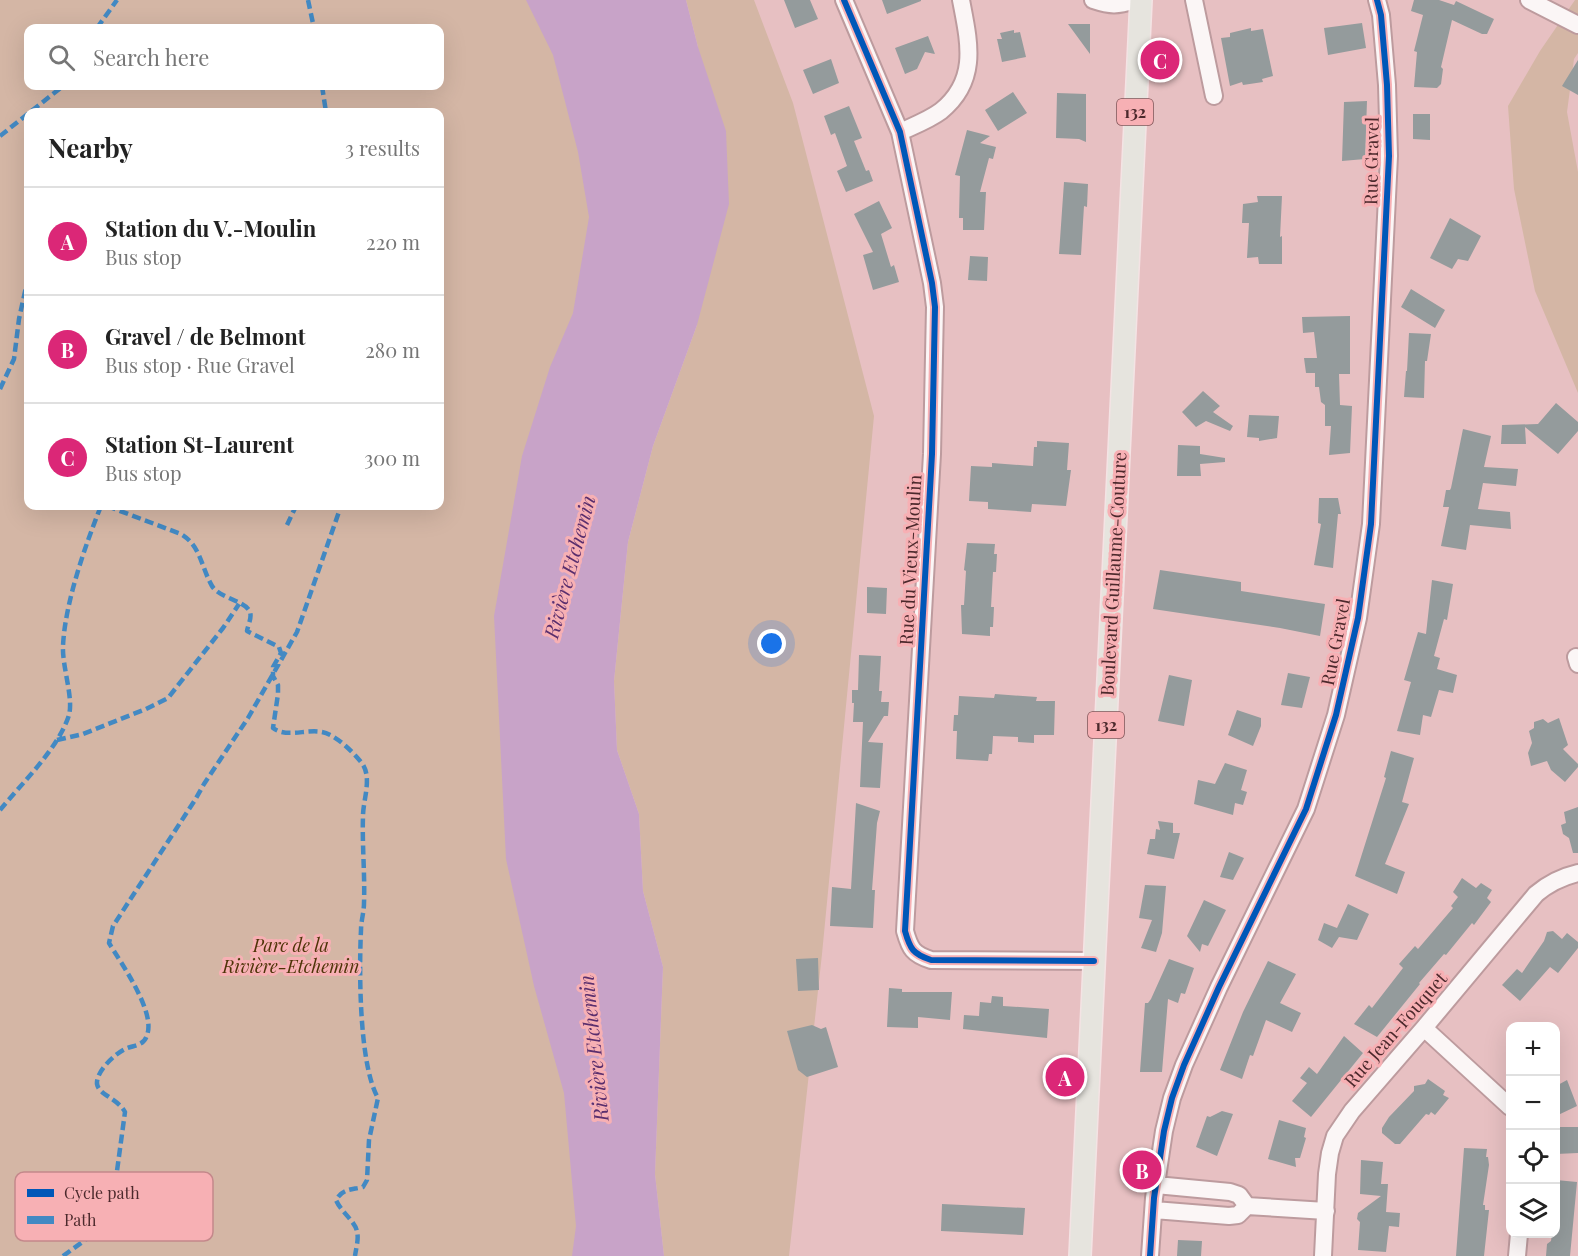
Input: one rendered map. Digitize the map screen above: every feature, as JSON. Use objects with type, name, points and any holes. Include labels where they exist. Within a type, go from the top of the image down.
[{"type":"main road","name":"Boulevard Guillaume-Couture","points":[[1080,1256],[1141,0]]},
{"type":"street","name":"Rue du Vieux-Moulin","points":[[844,0],[900,132],[932,283],[934,307],[932,454],[905,931],[909,946],[920,956],[931,960],[1094,961]]},
{"type":"street","points":[[900,132],[939,112],[956,94],[965,79],[970,43],[961,0]]},
{"type":"street","points":[[1093,0],[1109,6],[1135,0]]},
{"type":"street","points":[[1194,0],[1214,96]]},
{"type":"street","name":"Rue Gravel","points":[[1150,1256],[1156,1185],[1164,1131],[1172,1098],[1184,1065],[1219,987],[1305,809],[1336,715],[1358,618],[1371,524],[1389,156],[1387,85],[1381,15],[1377,0]]},
{"type":"street","points":[[1530,0],[1578,25]]},
{"type":"street","name":"Rue Jean-Fouquet","points":[[1323,1256],[1329,1163],[1335,1136],[1352,1111],[1536,894],[1548,884],[1578,873]]},
{"type":"street","points":[[1424,1028],[1506,1103]]},
{"type":"street","points":[[1156,1185],[1230,1192],[1239,1195],[1247,1206]]},
{"type":"street","points":[[1154,1210],[1228,1216],[1238,1215],[1247,1206],[1326,1211]]},
{"type":"street","points":[[1517,1256],[1519,1238]]},
{"type":"green space","name":"Parc de la Rivière-Etchemin","points":[[0,0],[593,0],[637,106],[549,644],[613,1256],[0,1256]]},
{"type":"green space","points":[[686,0],[754,0],[793,103],[874,416],[822,954],[789,1256],[664,1256],[655,1174],[663,967],[643,891],[639,814],[617,750],[614,681],[628,542],[653,446],[697,325],[698,47]]},
{"type":"green space","points":[[1575,0],[1578,0],[1578,53],[1574,59],[1567,112],[1578,172],[1578,393],[1535,291],[1514,189],[1508,106],[1540,51]]},
{"type":"water","name":"Rivière Etchemin","points":[[526,0],[686,0],[698,47],[726,131],[729,204],[697,325],[653,446],[628,542],[614,681],[617,750],[639,814],[643,891],[663,967],[655,1174],[664,1256],[572,1256],[576,1226],[564,1093],[534,986],[506,859],[494,616],[522,456],[550,367],[573,313],[589,217],[578,152],[553,55]]},
{"type":"building","points":[[784,0],[810,0],[818,19],[795,28]]},
{"type":"building","points":[[882,0],[921,0],[921,1],[887,14]]},
{"type":"building","points":[[1414,0],[1439,0],[1454,5],[1456,1],[1494,19],[1487,34],[1482,34],[1452,20],[1441,67],[1443,69],[1441,84],[1437,88],[1414,87],[1417,52],[1414,51],[1423,15],[1411,11]]},
{"type":"building","points":[[1362,23],[1366,48],[1328,55],[1324,28]]},
{"type":"building","points":[[1068,24],[1090,24],[1090,54]]},
{"type":"building","points":[[1251,28],[1251,31],[1263,29],[1273,76],[1262,79],[1263,82],[1243,85],[1242,82],[1230,86],[1221,38],[1230,37],[1230,33]]},
{"type":"building","points":[[1014,30],[1014,33],[1020,32],[1026,57],[1002,62],[997,39],[1002,39],[1000,33]]},
{"type":"building","points":[[928,36],[935,54],[925,52],[917,69],[905,74],[895,48]]},
{"type":"building","points":[[831,59],[839,83],[813,94],[803,70]]},
{"type":"building","points":[[1578,60],[1578,95],[1562,86]]},
{"type":"building","points":[[1013,92],[1027,113],[998,131],[985,110]]},
{"type":"building","points":[[1057,93],[1086,94],[1086,142],[1079,139],[1056,138]]},
{"type":"building","points":[[1367,101],[1365,159],[1342,161],[1344,102]]},
{"type":"building","points":[[849,106],[862,138],[854,141],[866,171],[869,170],[873,181],[846,192],[837,171],[847,166],[835,133],[831,135],[824,116]]},
{"type":"building","points":[[1413,114],[1430,114],[1430,140],[1413,139]]},
{"type":"building","points":[[967,130],[990,136],[980,143],[996,147],[993,159],[989,158],[980,192],[986,192],[984,230],[963,230],[963,218],[959,218],[960,176],[955,175]]},
{"type":"building","points":[[1064,182],[1088,184],[1087,207],[1084,206],[1081,255],[1059,254]]},
{"type":"building","points":[[1257,196],[1282,196],[1280,237],[1282,236],[1282,264],[1259,264],[1258,257],[1247,258],[1249,223],[1242,223],[1243,204],[1258,202]]},
{"type":"building","points":[[879,201],[892,228],[881,234],[891,267],[894,265],[899,282],[873,290],[863,255],[873,252],[854,214]]},
{"type":"building","points":[[1450,218],[1481,236],[1468,261],[1458,259],[1452,269],[1430,258]]},
{"type":"building","points":[[970,256],[988,257],[987,281],[968,280]]},
{"type":"building","points":[[1411,289],[1445,310],[1435,328],[1401,307]]},
{"type":"building","points":[[1350,316],[1350,374],[1339,374],[1340,405],[1352,406],[1350,453],[1329,455],[1331,426],[1325,426],[1325,405],[1321,402],[1319,387],[1315,387],[1315,373],[1306,373],[1304,358],[1317,358],[1314,332],[1303,333],[1302,317]]},
{"type":"building","points":[[1409,333],[1431,334],[1427,361],[1425,361],[1424,398],[1404,397]]},
{"type":"building","points":[[1203,391],[1220,406],[1213,412],[1233,426],[1230,431],[1206,421],[1196,427],[1182,412]]},
{"type":"building","points":[[1556,403],[1578,422],[1578,431],[1558,454],[1525,427],[1526,444],[1501,444],[1502,425],[1538,424]]},
{"type":"building","points":[[1249,415],[1279,416],[1277,438],[1259,441],[1259,438],[1247,437]]},
{"type":"building","points":[[1463,429],[1491,436],[1484,467],[1518,469],[1516,486],[1483,483],[1478,509],[1510,512],[1511,529],[1470,525],[1466,550],[1441,546],[1449,507],[1443,507],[1446,490],[1451,488]]},
{"type":"building","points":[[1037,441],[1069,443],[1067,470],[1071,470],[1066,506],[1032,504],[1031,512],[988,509],[988,502],[969,501],[971,466],[992,467],[992,463],[1033,466],[1034,447],[1037,447]]},
{"type":"building","points":[[1178,445],[1200,446],[1200,454],[1225,458],[1225,462],[1200,464],[1201,476],[1177,476]]},
{"type":"building","points":[[1319,498],[1338,498],[1341,514],[1338,514],[1333,568],[1314,565],[1321,524],[1318,523]]},
{"type":"building","points":[[967,543],[995,544],[994,554],[997,554],[996,572],[993,572],[991,607],[994,607],[990,636],[962,634],[961,605],[964,605]]},
{"type":"building","points":[[1160,570],[1241,582],[1241,591],[1325,604],[1320,636],[1153,609]]},
{"type":"building","points":[[1432,580],[1453,584],[1447,620],[1444,619],[1434,656],[1440,658],[1437,669],[1457,675],[1453,693],[1439,690],[1431,717],[1423,715],[1420,735],[1397,731],[1411,682],[1404,680],[1418,632],[1426,634]]},
{"type":"building","points":[[867,587],[887,588],[886,614],[867,613]]},
{"type":"building","points":[[859,655],[881,656],[879,691],[882,691],[881,702],[889,702],[888,716],[884,716],[868,742],[883,743],[880,788],[860,787],[863,722],[853,722],[854,703],[852,703],[852,690],[858,690]]},
{"type":"building","points":[[1288,673],[1310,677],[1302,708],[1281,705]]},
{"type":"building","points":[[1169,675],[1192,680],[1184,726],[1158,721]]},
{"type":"building","points":[[995,694],[1037,697],[1036,701],[1055,701],[1054,735],[1034,735],[1034,743],[1018,742],[1018,737],[993,736],[992,754],[989,754],[988,761],[956,759],[957,731],[953,731],[954,715],[958,715],[959,696],[994,698]]},
{"type":"building","points":[[1237,710],[1261,718],[1261,726],[1253,746],[1228,735]]},
{"type":"building","points":[[1559,718],[1568,745],[1563,749],[1578,764],[1565,782],[1551,770],[1547,761],[1531,766],[1528,753],[1532,743],[1529,731],[1534,728],[1534,722],[1543,719],[1548,723]]},
{"type":"building","points":[[1391,751],[1414,758],[1402,802],[1409,804],[1385,864],[1405,872],[1397,894],[1355,876],[1386,778],[1384,777]]},
{"type":"building","points":[[1225,763],[1247,770],[1241,790],[1247,792],[1243,805],[1235,803],[1233,815],[1194,804],[1198,780],[1215,784]]},
{"type":"building","points":[[856,803],[880,811],[872,890],[875,890],[873,928],[830,926],[832,887],[851,889]]},
{"type":"building","points":[[1578,807],[1578,853],[1573,853],[1569,838],[1563,834],[1561,825],[1566,823],[1564,812]]},
{"type":"building","points":[[1158,821],[1173,823],[1173,833],[1180,833],[1174,859],[1147,854],[1150,839],[1155,839],[1156,829],[1160,830]]},
{"type":"building","points":[[1229,852],[1244,858],[1233,880],[1220,877]]},
{"type":"building","points":[[1462,878],[1476,888],[1481,883],[1492,890],[1487,898],[1491,902],[1474,925],[1472,923],[1446,955],[1444,954],[1377,1037],[1354,1024],[1369,1005],[1372,1008],[1403,968],[1399,964],[1415,946],[1418,949],[1453,908],[1451,906],[1458,897],[1453,892]]},
{"type":"building","points":[[1145,885],[1166,886],[1162,933],[1156,952],[1141,948],[1152,920],[1139,918]]},
{"type":"building","points":[[1204,900],[1226,910],[1208,946],[1202,944],[1200,952],[1187,936]]},
{"type":"building","points":[[1348,904],[1369,914],[1357,940],[1339,937],[1332,948],[1318,940],[1324,923],[1337,928]]},
{"type":"building","points":[[1553,931],[1562,939],[1567,933],[1578,942],[1578,948],[1558,973],[1550,967],[1520,1001],[1502,985],[1517,969],[1522,973],[1544,941],[1547,932]]},
{"type":"building","points":[[818,958],[819,990],[798,991],[796,959]]},
{"type":"building","points":[[1169,959],[1194,968],[1185,994],[1181,993],[1178,1003],[1168,999],[1162,1072],[1140,1072],[1145,1003],[1151,999]]},
{"type":"building","points":[[1268,961],[1296,974],[1280,1003],[1301,1013],[1292,1032],[1266,1020],[1242,1079],[1220,1070],[1243,1012]]},
{"type":"building","points":[[889,988],[902,989],[902,992],[952,992],[950,1020],[918,1017],[918,1028],[887,1027]]},
{"type":"building","points":[[992,996],[1003,997],[1003,1006],[1049,1009],[1047,1038],[963,1029],[964,1015],[979,1016],[980,1002],[991,1003]]},
{"type":"building","points":[[812,1025],[821,1029],[826,1027],[838,1067],[807,1077],[798,1070],[787,1031]]},
{"type":"building","points":[[1344,1036],[1363,1053],[1311,1117],[1292,1101],[1307,1083],[1300,1078],[1309,1067],[1317,1074]]},
{"type":"building","points":[[1428,1079],[1445,1091],[1443,1095],[1449,1098],[1435,1115],[1431,1112],[1429,1115],[1426,1114],[1400,1144],[1395,1144],[1382,1133],[1382,1128],[1389,1117],[1414,1091],[1414,1086],[1425,1084]]},
{"type":"building","points":[[1567,1080],[1577,1106],[1560,1114],[1560,1084]]},
{"type":"building","points":[[1222,1111],[1233,1114],[1217,1156],[1196,1147],[1207,1116],[1210,1117]]},
{"type":"building","points":[[1279,1120],[1306,1128],[1304,1137],[1306,1138],[1300,1158],[1295,1158],[1296,1167],[1268,1159]]},
{"type":"building","points":[[1560,1127],[1578,1127],[1578,1153],[1560,1154]]},
{"type":"building","points":[[1464,1148],[1487,1149],[1486,1157],[1488,1157],[1489,1165],[1483,1205],[1485,1205],[1485,1210],[1489,1210],[1484,1256],[1456,1256]]},
{"type":"building","points":[[1361,1160],[1383,1162],[1381,1184],[1388,1184],[1386,1212],[1400,1213],[1399,1227],[1389,1226],[1386,1252],[1358,1250],[1360,1222],[1357,1219],[1358,1213],[1381,1196],[1360,1194]]},
{"type":"building","points":[[1560,1180],[1577,1182],[1570,1256],[1546,1256],[1547,1244],[1551,1238],[1560,1238]]},
{"type":"building","points":[[942,1204],[1025,1208],[1023,1235],[941,1231]]},
{"type":"building","points":[[1178,1240],[1202,1241],[1201,1256],[1177,1256]]},
{"type":"marked path","points":[[100,24],[117,0]]},
{"type":"marked path","points":[[308,0],[313,24]]},
{"type":"marked path","points":[[35,108],[58,90]]},
{"type":"marked path","points":[[323,90],[325,108]]},
{"type":"marked path","points":[[0,136],[24,117]]},
{"type":"marked path","points":[[0,389],[14,359],[24,296]]},
{"type":"marked path","points":[[0,810],[47,754],[68,718],[70,703],[63,655],[65,629],[77,575],[100,510]]},
{"type":"marked path","points":[[118,510],[181,534],[188,539],[197,551],[215,590],[248,608],[250,619],[247,631],[279,647],[281,653],[273,667],[273,676],[278,685],[273,728],[290,733],[316,731],[327,734],[348,748],[365,768],[367,781],[363,816],[364,906],[361,930],[360,992],[367,1063],[378,1098],[369,1140],[367,1180],[363,1187],[345,1191],[336,1200],[356,1228],[358,1238],[355,1256]]},
{"type":"marked path","points":[[287,525],[294,510]]},
{"type":"marked path","points":[[117,1172],[125,1112],[118,1103],[98,1088],[98,1079],[111,1059],[146,1039],[148,1025],[147,1014],[136,988],[109,943],[113,926],[248,718],[297,632],[340,510]]},
{"type":"marked path","points":[[57,740],[83,734],[168,698],[239,604]]},
{"type":"marked path","points":[[63,1256],[84,1241]]},
{"type":"cycle path","points":[[844,0],[900,132],[935,307],[932,454],[905,931],[913,950],[931,960],[1094,961]]},
{"type":"cycle path","points":[[1150,1256],[1154,1198],[1164,1131],[1172,1098],[1184,1065],[1219,987],[1306,809],[1336,715],[1358,618],[1371,524],[1389,156],[1387,85],[1381,15],[1377,0]]},
{"type":"place","name":"Station St-Laurent","points":[[1160,60]]},
{"type":"place","name":"Station du V.-Moulin","points":[[1065,1077]]},
{"type":"place","name":"Gravel / de Belmont","points":[[1142,1170]]}]
